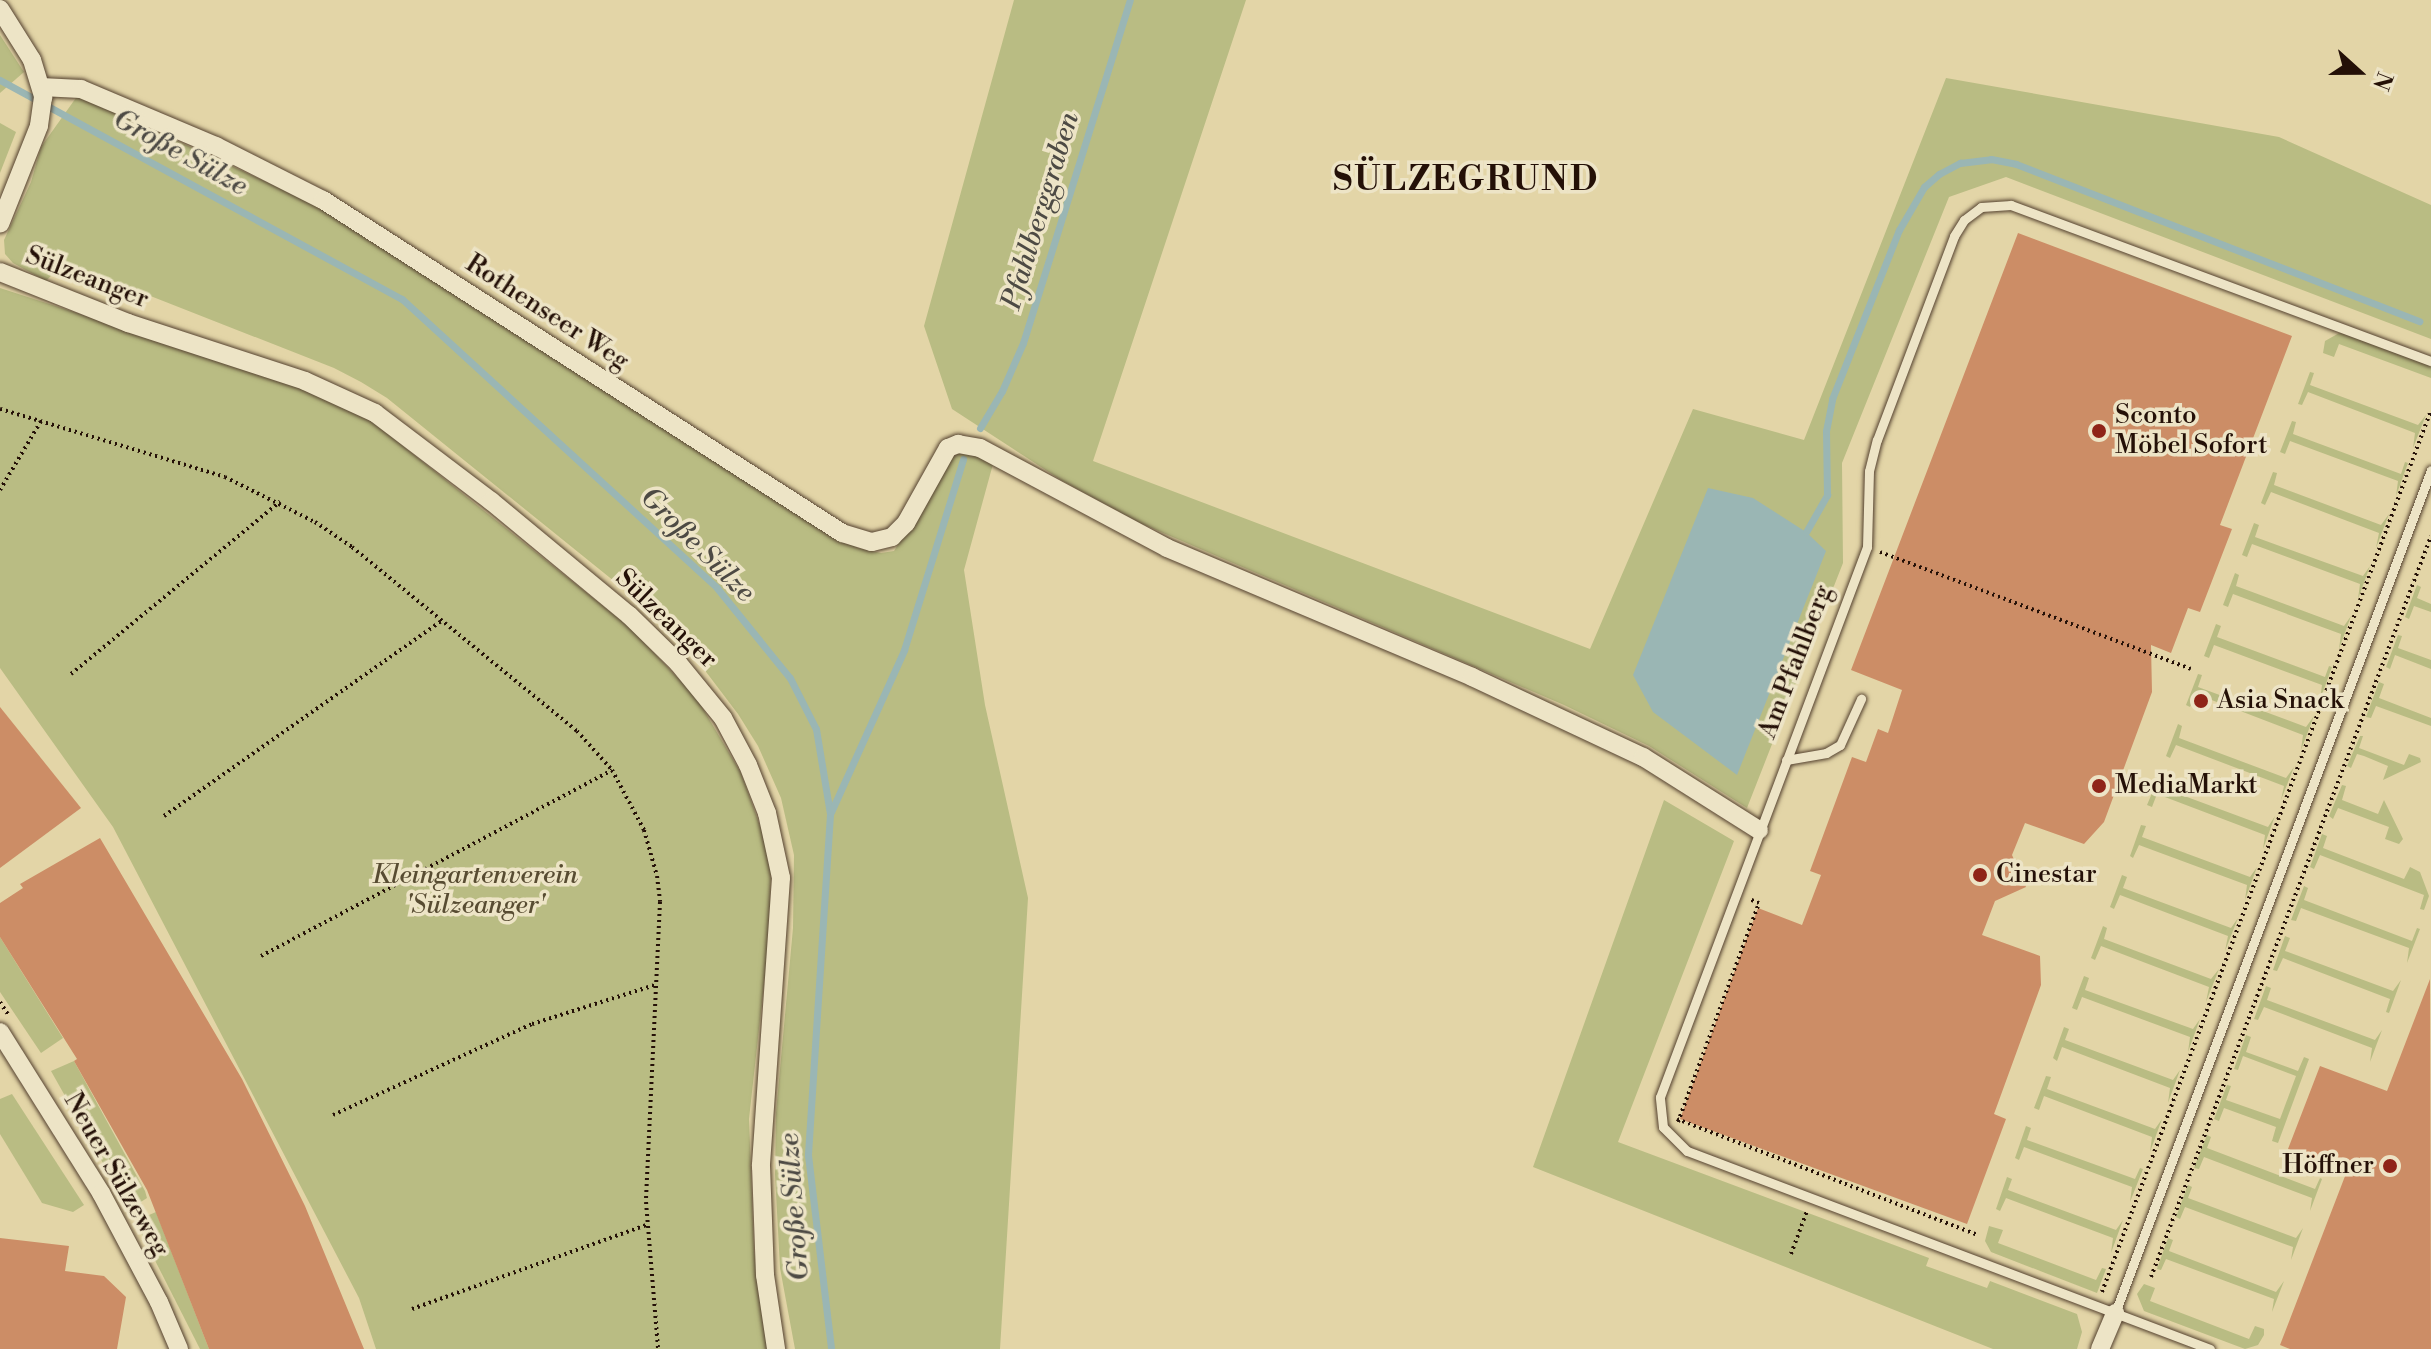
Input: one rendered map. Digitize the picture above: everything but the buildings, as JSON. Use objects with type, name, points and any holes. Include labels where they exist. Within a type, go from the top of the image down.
[{"type":"street","points":[[0,9],[32,60],[42,92]]},
{"type":"street","name":"Rothenseer Weg","points":[[42,92],[81,89],[216,146],[323,200],[830,527],[872,542],[892,537],[906,523],[948,448],[958,444],[979,448],[1167,548],[1472,677],[1610,740],[1667,770],[1759,830]]},
{"type":"street","name":"Sülzeanger","points":[[0,224],[39,126],[42,92]]},
{"type":"street","name":"Sülzeanger","points":[[0,272],[128,323],[305,381],[375,413],[491,501],[629,615],[678,663],[723,718],[748,765],[767,813],[781,878],[761,1166],[764,1263],[776,1349]]},
{"type":"street","name":"Neuer Sülzeweg","points":[[0,1032],[101,1193],[159,1302],[179,1349]]},
{"type":"street","points":[[2100,1349],[2106,1310]]},
{"type":"lane","name":"Am Pfahlberg","points":[[1659,1112],[1662,1090],[1867,547],[1869,471],[1877,440],[1954,236],[1964,220],[1981,207],[2000,203],[2035,212],[2431,361]]},
{"type":"lane","points":[[2106,1310],[2431,470]]},
{"type":"lane","points":[[1786,760],[1826,753],[1840,745],[1861,699]]},
{"type":"lane","points":[[1659,1112],[1663,1127],[1671,1139],[1687,1151],[2210,1349]]},
{"type":"path","points":[[0,409],[196,468],[280,502],[352,547],[443,620],[577,731],[612,770],[644,830],[657,876],[660,924],[647,1225],[658,1349]]},
{"type":"path","points":[[2106,1310],[2431,410]]},
{"type":"path","points":[[0,490],[41,421]]},
{"type":"path","points":[[71,674],[280,502]]},
{"type":"path","points":[[2151,1277],[2431,536]]},
{"type":"path","points":[[1867,547],[2191,669]]},
{"type":"path","points":[[164,816],[443,620]]},
{"type":"path","points":[[261,956],[612,770]]},
{"type":"path","points":[[1671,1139],[1759,903],[1736,893]]},
{"type":"path","points":[[333,1115],[532,1024],[655,985]]},
{"type":"path","points":[[1659,1112],[1977,1235]]},
{"type":"path","points":[[1791,1254],[1812,1199]]},
{"type":"path","points":[[412,1309],[647,1225]]},
{"type":"green space","points":[[1014,0],[1246,0],[1093,461],[1590,649],[1693,409],[1804,440],[1946,78],[2279,137],[2431,205],[2431,339],[2006,177],[1949,197],[1842,463],[1843,563],[1747,808],[1649,746],[1564,705],[1140,523],[1061,480],[952,409],[924,326]]},
{"type":"green space","points":[[0,35],[24,72],[0,93]]},
{"type":"green space","points":[[78,95],[312,203],[831,534],[858,548],[881,553],[894,551],[948,461],[957,454],[969,452],[993,464],[964,570],[985,705],[1028,898],[1000,1349],[795,1349],[780,1268],[775,1174],[776,1113],[793,928],[794,855],[781,798],[758,746],[694,656],[640,602],[387,398],[334,368],[64,262],[46,281],[13,263],[5,254],[4,240],[31,182],[41,147]]},
{"type":"green space","points":[[0,123],[16,132],[0,173]]},
{"type":"green space","name":"Kleingartenverein 'Sülzeanger'","points":[[0,288],[302,386],[368,418],[628,626],[696,697],[741,773],[764,837],[771,870],[769,939],[749,1119],[754,1252],[769,1349],[376,1349],[359,1298],[113,827],[0,668]]},
{"type":"green space","points":[[2341,332],[2431,366],[2431,378],[2339,344],[2334,357],[2323,353],[2325,341]]},
{"type":"green space","points":[[2310,372],[2314,373],[2310,385],[2418,425],[2426,415],[2413,448],[2415,433],[2308,392],[2302,405],[2298,404]]},
{"type":"green space","points":[[2292,421],[2296,422],[2293,434],[2401,474],[2405,462],[2408,463],[2396,496],[2398,481],[2290,441],[2285,454],[2280,452]]},
{"type":"green space","points":[[2273,472],[2277,473],[2274,485],[2381,525],[2389,514],[2376,548],[2379,533],[2271,492],[2265,505],[2261,503]]},
{"type":"green space","points":[[2254,523],[2259,525],[2255,537],[2363,576],[2370,566],[2358,599],[2360,584],[2252,544],[2247,557],[2242,555]]},
{"type":"green space","points":[[2235,573],[2239,575],[2236,586],[2344,626],[2351,616],[2339,649],[2341,634],[2233,594],[2228,607],[2223,605]]},
{"type":"green space","points":[[2417,585],[2421,587],[2417,598],[2431,604],[2431,612],[2414,606],[2409,619],[2405,617]]},
{"type":"green space","points":[[2216,624],[2221,626],[2217,637],[2325,677],[2329,666],[2332,667],[2320,700],[2322,685],[2214,645],[2209,658],[2204,656]]},
{"type":"green space","points":[[2398,635],[2402,636],[2398,648],[2431,660],[2431,669],[2395,655],[2390,669],[2386,667]]},
{"type":"green space","points":[[2198,674],[2202,675],[2198,687],[2306,727],[2314,716],[2301,750],[2303,735],[2196,694],[2190,707],[2186,705]]},
{"type":"green space","points":[[2379,682],[2384,684],[2379,698],[2431,718],[2431,726],[2376,706],[2371,718],[2366,717]]},
{"type":"green space","points":[[2178,724],[2182,726],[2179,738],[2286,778],[2294,767],[2281,800],[2284,786],[2176,745],[2170,758],[2166,756]]},
{"type":"green space","points":[[2360,736],[2363,736],[2359,748],[2404,765],[2409,754],[2420,758],[2421,762],[2383,780],[2388,766],[2364,756],[2357,754],[2351,768],[2347,766]]},
{"type":"green space","points":[[2160,774],[2164,775],[2160,787],[2268,827],[2275,816],[2263,849],[2265,835],[2157,794],[2152,807],[2147,805]]},
{"type":"green space","points":[[2342,785],[2346,786],[2342,800],[2378,814],[2384,800],[2403,839],[2399,844],[2385,839],[2389,827],[2338,808],[2333,819],[2329,816]]},
{"type":"green space","points":[[1664,800],[1734,841],[1618,1142],[1929,1258],[1926,1266],[1987,1288],[1990,1281],[2077,1314],[2082,1332],[2077,1349],[1993,1349],[1533,1167]]},
{"type":"green space","points":[[2141,825],[2146,826],[2142,837],[2250,877],[2257,867],[2245,900],[2247,885],[2139,845],[2133,858],[2130,856]]},
{"type":"green space","points":[[2322,834],[2327,836],[2323,848],[2404,879],[2410,867],[2420,872],[2429,896],[2424,910],[2420,909],[2424,895],[2320,855],[2314,869],[2310,867]]},
{"type":"green space","points":[[2122,875],[2127,877],[2123,888],[2231,928],[2238,918],[2225,951],[2228,936],[2120,895],[2114,909],[2110,907]]},
{"type":"green space","points":[[2304,886],[2308,888],[2304,900],[2412,941],[2417,928],[2420,929],[2407,963],[2409,948],[2301,908],[2296,921],[2291,920]]},
{"type":"green space","points":[[2103,926],[2107,928],[2104,939],[2211,979],[2219,969],[2206,1002],[2209,987],[2101,946],[2095,960],[2091,958]]},
{"type":"green space","points":[[2285,936],[2290,938],[2285,951],[2393,991],[2401,980],[2389,1013],[2386,1012],[2390,999],[2283,958],[2277,971],[2273,970]]},
{"type":"green space","points":[[0,937],[63,1038],[41,1053],[0,992]]},
{"type":"green space","points":[[2084,976],[2089,978],[2085,990],[2193,1029],[2200,1019],[2188,1052],[2190,1037],[2082,997],[2077,1010],[2072,1008]]},
{"type":"green space","points":[[2266,986],[2271,988],[2267,1000],[2375,1040],[2382,1030],[2370,1062],[2372,1048],[2264,1007],[2258,1020],[2254,1019]]},
{"type":"green space","points":[[2064,1027],[2069,1029],[2065,1040],[2173,1080],[2180,1070],[2168,1103],[2170,1088],[2062,1047],[2057,1061],[2053,1058]]},
{"type":"green space","points":[[2246,1035],[2251,1037],[2246,1052],[2298,1071],[2304,1057],[2309,1059],[2278,1143],[2272,1141],[2276,1127],[2224,1108],[2219,1121],[2214,1119],[2227,1085],[2231,1086],[2226,1100],[2280,1119],[2296,1076],[2243,1056],[2238,1070],[2234,1069]]},
{"type":"green space","points":[[74,1061],[145,1191],[147,1198],[133,1207],[126,1204],[51,1071]]},
{"type":"green space","points":[[2046,1076],[2051,1077],[2047,1089],[2155,1129],[2162,1119],[2150,1152],[2152,1137],[2044,1096],[2039,1110],[2034,1108]]},
{"type":"green space","points":[[12,1094],[84,1205],[73,1212],[42,1203],[0,1134],[0,1099]]},
{"type":"green space","points":[[2026,1126],[2031,1128],[2027,1140],[2135,1179],[2140,1168],[2143,1169],[2130,1202],[2132,1187],[2024,1147],[2019,1160],[2015,1158]]},
{"type":"green space","points":[[2207,1135],[2211,1137],[2207,1148],[2315,1189],[2322,1179],[2310,1211],[2312,1198],[2204,1157],[2199,1169],[2194,1168]]},
{"type":"green space","points":[[2007,1177],[2012,1179],[2008,1190],[2116,1230],[2123,1220],[2111,1253],[2113,1238],[2006,1198],[2000,1211],[1996,1209]]},
{"type":"green space","points":[[2188,1185],[2192,1187],[2188,1198],[2296,1238],[2303,1228],[2291,1260],[2293,1247],[2185,1207],[2180,1219],[2176,1217]]},
{"type":"green space","points":[[156,1212],[209,1349],[200,1349],[135,1221]]},
{"type":"green space","points":[[1989,1226],[2003,1230],[1998,1243],[2096,1280],[2102,1268],[2106,1269],[2097,1293],[1991,1252],[1985,1241]]},
{"type":"green space","points":[[2168,1238],[2173,1240],[2169,1251],[2276,1292],[2284,1281],[2272,1312],[2274,1299],[2166,1259],[2161,1270],[2157,1269]]},
{"type":"green space","points":[[2144,1284],[2155,1288],[2150,1301],[2249,1339],[2255,1326],[2264,1329],[2264,1335],[2258,1345],[2245,1349],[2144,1311],[2137,1294]]},
{"type":"water","points":[[1708,488],[1753,498],[1806,532],[1826,551],[1737,775],[1653,712],[1633,675]]},
{"type":"waterway","name":"Pfahlberggraben","points":[[980,428],[1002,391],[1023,343],[1130,0]]},
{"type":"waterway","name":"Große Sülze","points":[[0,80],[402,299],[717,588],[790,678],[816,729],[830,814],[808,1155],[831,1349]]},
{"type":"waterway","points":[[1806,532],[1827,495],[1826,431],[1832,399],[1899,230],[1924,187],[1939,174],[1960,163],[1991,159],[2016,164],[2419,321]]},
{"type":"waterway","name":"Pfahlberggraben","points":[[831,812],[904,650],[963,459]]},
{"type":"place","name":"Sconto Möbel Sofort","points":[[2099,431]]},
{"type":"place","name":"Asia Snack","points":[[2201,701]]},
{"type":"place","name":"MediaMarkt","points":[[2099,786]]},
{"type":"place","name":"Cinestar","points":[[1980,875]]},
{"type":"place","name":"Höffner","points":[[2390,1166]]},
{"type":"district","name":"SÜLZEGRUND","points":[[1466,181]]}]
